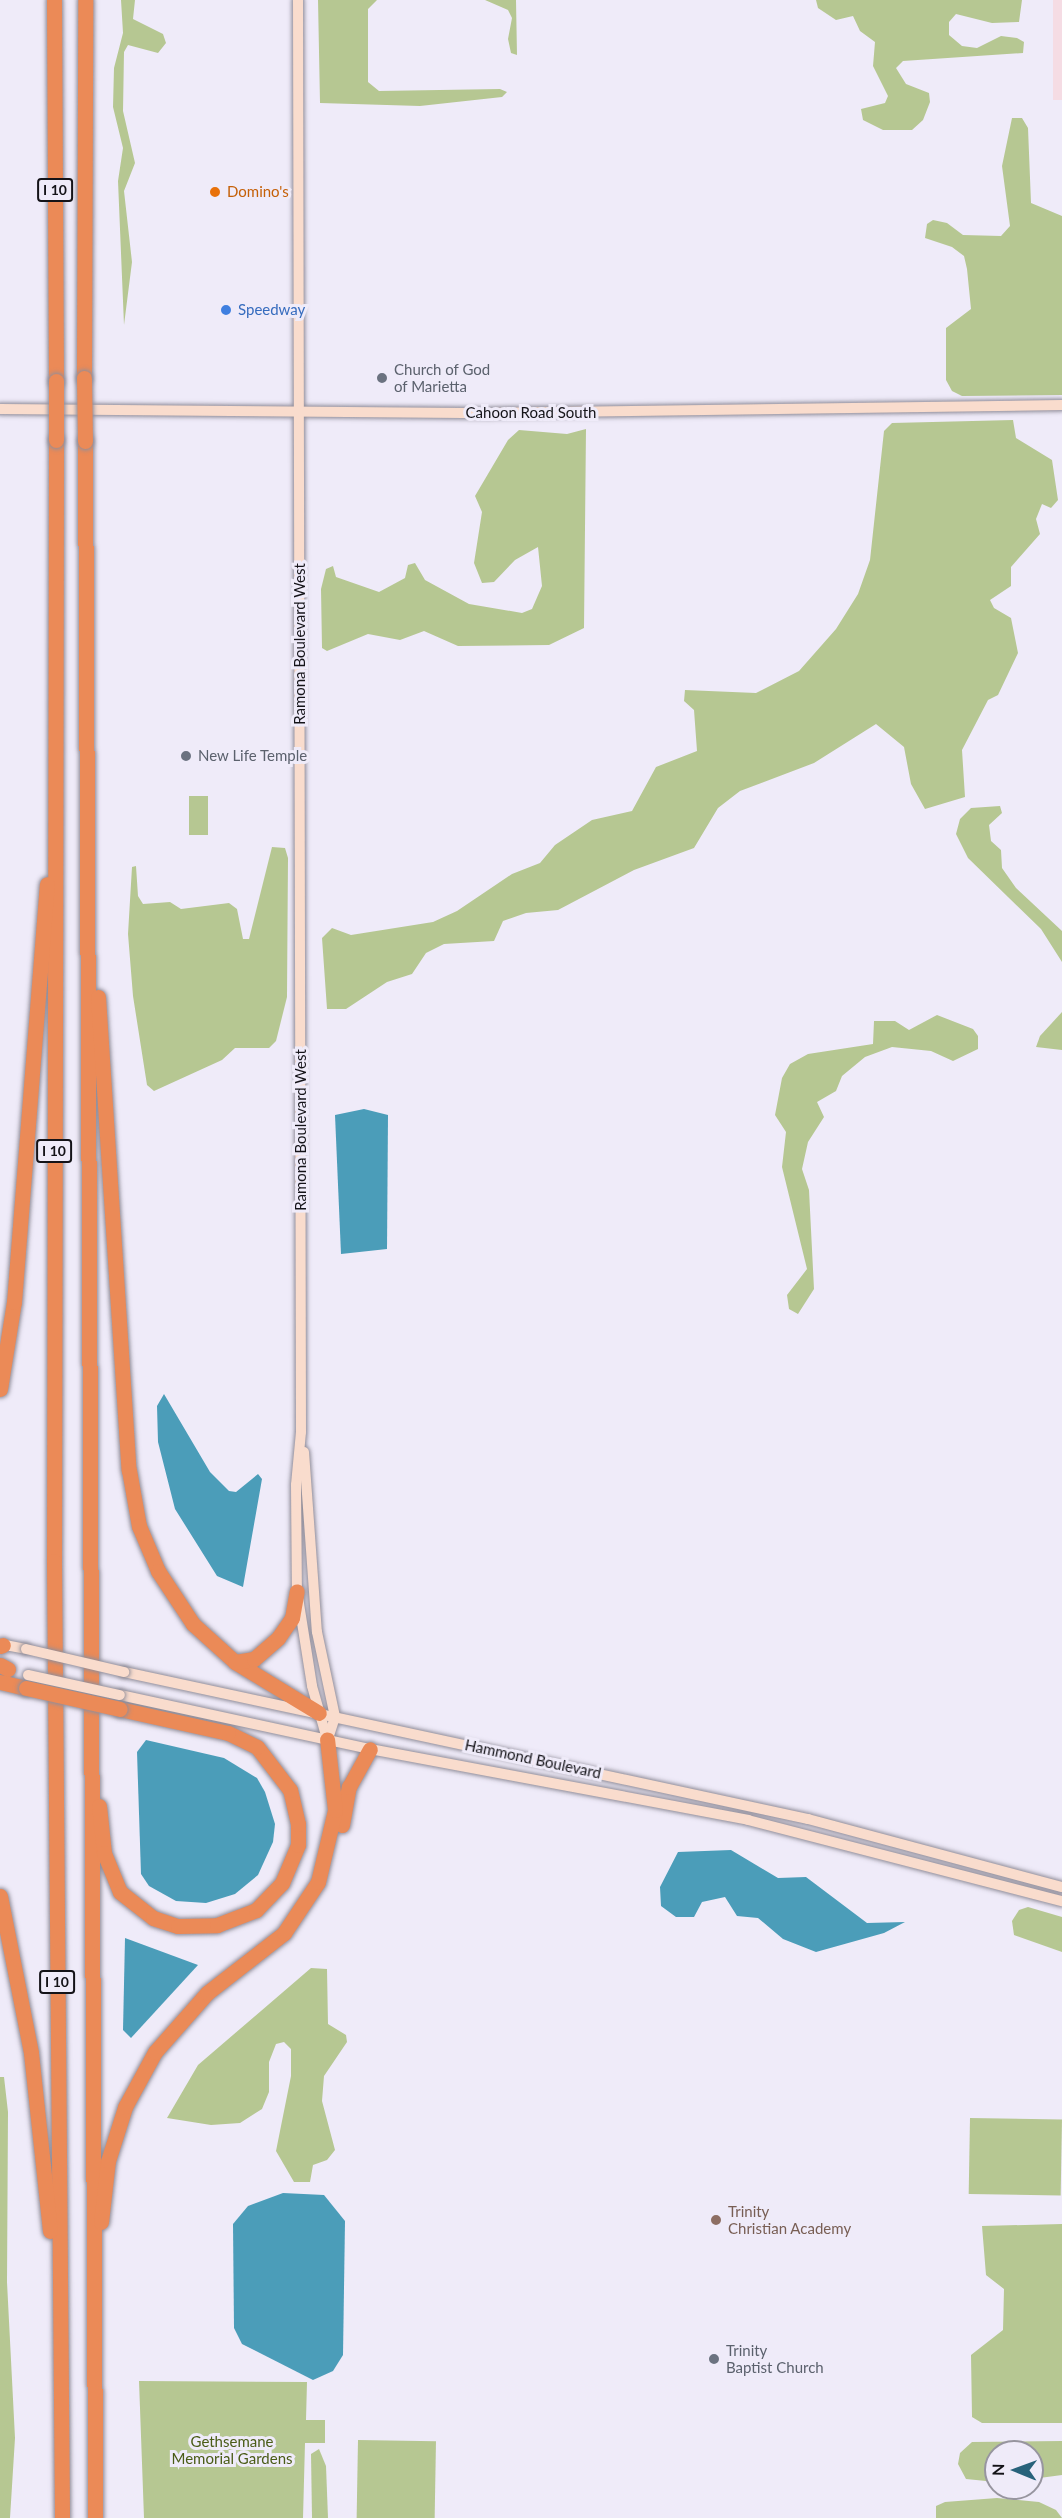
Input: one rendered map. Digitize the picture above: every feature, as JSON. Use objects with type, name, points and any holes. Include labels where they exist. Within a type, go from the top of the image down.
[{"type":"highway","name":"I 10","points":[[54,0],[56,440],[53,849],[58,2310],[62,2518]]},
{"type":"highway","name":"I 10","points":[[85,0],[84,378],[88,863],[92,2332],[95,2518]]},
{"type":"highway","points":[[0,1389],[14,1302],[42,908],[53,849]]},
{"type":"highway","points":[[88,863],[132,1496],[146,1547],[168,1589],[193,1624],[235,1662],[319,1713]]},
{"type":"highway","points":[[235,1662],[254,1659],[278,1638],[292,1618],[297,1591]]},
{"type":"highway","points":[[2,1671],[27,1681],[120,1702],[228,1733],[257,1747],[281,1773],[296,1812],[297,1845],[289,1872],[266,1902],[228,1922],[192,1928],[164,1923],[128,1902],[114,1881],[104,1852],[90,1734]]},
{"type":"highway","points":[[318,1882],[335,1810],[327,1739]]},
{"type":"highway","points":[[92,2332],[102,2286],[101,2209],[106,2173],[124,2107],[180,2019],[284,1934],[327,1872],[338,1844],[349,1787],[370,1749]]},
{"type":"highway","points":[[0,1896],[38,2108],[58,2310]]},
{"type":"street","name":"Ramona Boulevard West","points":[[298,0],[301,1432],[318,1632],[335,1717]]},
{"type":"street","name":"Cahoon Road South","points":[[0,409],[602,413],[1062,405]]},
{"type":"street","name":"Ramona Boulevard West","points":[[301,1432],[296,1485],[297,1591],[319,1713],[327,1739]]},
{"type":"street","name":"Hammond Boulevard","points":[[1,1645],[808,1819],[1062,1887]]},
{"type":"street","name":"Hammond Boulevard","points":[[120,1702],[327,1739],[748,1820],[1062,1901]]},
{"type":"street","points":[[327,1739],[335,1717]]},
{"type":"shaded area","points":[[1053,0],[1062,0],[1062,100],[1053,100]]},
{"type":"green space","points":[[121,0],[135,0],[133,19],[163,34],[166,43],[158,53],[128,45],[124,52],[123,111],[135,163],[124,191],[132,262],[124,325],[118,181],[123,148],[113,107],[114,68],[123,33]]},
{"type":"green space","points":[[318,0],[377,0],[368,9],[368,82],[379,91],[500,89],[507,92],[502,97],[420,106],[320,103]]},
{"type":"green space","points":[[485,0],[516,0],[517,55],[511,53],[508,39],[512,18],[508,10]]},
{"type":"green space","points":[[816,0],[1022,0],[1019,22],[992,23],[956,14],[949,22],[949,35],[962,46],[977,48],[1001,36],[1017,38],[1024,42],[1023,53],[903,61],[896,68],[906,84],[929,93],[930,102],[923,120],[912,130],[883,130],[863,120],[861,109],[885,103],[888,96],[873,66],[875,42],[860,31],[853,16],[836,20],[818,8]]},
{"type":"green space","points":[[1012,118],[1022,118],[1028,128],[1031,203],[1062,216],[1062,395],[962,396],[952,391],[946,380],[946,328],[971,309],[967,269],[964,256],[952,247],[925,238],[927,224],[933,220],[947,223],[963,235],[1001,236],[1010,226],[1002,166]]},
{"type":"green space","points":[[1013,420],[1016,438],[1052,460],[1058,500],[1051,508],[1042,504],[1036,519],[1040,534],[1011,567],[1011,586],[990,600],[994,608],[1011,618],[1018,653],[998,695],[988,700],[962,750],[965,797],[925,809],[911,784],[904,747],[876,724],[814,763],[740,791],[718,808],[694,848],[634,870],[558,910],[526,913],[503,921],[494,941],[444,944],[426,953],[412,974],[387,982],[346,1009],[327,1009],[322,938],[332,928],[351,935],[433,922],[457,911],[512,874],[540,863],[555,845],[592,820],[632,811],[656,767],[697,751],[694,710],[684,701],[685,690],[756,693],[799,671],[836,629],[858,594],[870,560],[884,431],[892,423]]},
{"type":"green space","points":[[586,429],[584,628],[549,645],[458,646],[424,631],[400,640],[368,634],[327,651],[322,648],[321,589],[326,569],[333,566],[336,577],[379,592],[405,578],[408,565],[415,563],[425,580],[469,604],[522,613],[532,609],[542,586],[538,547],[515,560],[494,582],[482,583],[474,563],[482,512],[475,496],[508,440],[519,430],[567,434]]},
{"type":"green space","points":[[189,796],[208,796],[208,835],[189,835]]},
{"type":"green space","points":[[1000,806],[1002,813],[989,825],[991,841],[1001,850],[1002,868],[1016,888],[1062,931],[1062,962],[1041,929],[968,858],[956,834],[960,819],[971,808]]},
{"type":"green space","points":[[272,847],[285,848],[288,858],[287,997],[276,1041],[269,1048],[235,1048],[222,1060],[154,1091],[147,1085],[133,996],[128,934],[132,867],[136,866],[138,896],[143,904],[170,902],[181,909],[229,903],[237,909],[243,939],[249,939]]},
{"type":"green space","points":[[1062,1012],[1062,1050],[1036,1047],[1040,1036]]},
{"type":"green space","points":[[937,1015],[973,1029],[978,1036],[978,1049],[953,1061],[931,1051],[892,1047],[865,1057],[842,1076],[836,1091],[817,1102],[824,1117],[808,1142],[802,1169],[809,1190],[814,1289],[798,1314],[789,1309],[787,1295],[807,1269],[782,1167],[786,1132],[775,1115],[782,1078],[790,1064],[808,1054],[873,1044],[874,1021],[895,1021],[909,1030]]},
{"type":"green space","points":[[1028,1907],[1062,1917],[1062,1952],[1014,1935],[1012,1921],[1019,1910]]},
{"type":"green space","points":[[311,1968],[327,1969],[328,2024],[346,2035],[347,2042],[324,2076],[322,2101],[335,2150],[327,2160],[313,2165],[310,2182],[294,2182],[276,2151],[291,2076],[291,2049],[284,2042],[276,2044],[269,2062],[269,2092],[262,2109],[240,2123],[211,2125],[167,2118],[198,2065]]},
{"type":"green space","points":[[0,2077],[4,2077],[8,2112],[7,2282],[15,2438],[10,2518],[0,2518]]},
{"type":"green space","points":[[970,2118],[1062,2120],[1061,2196],[969,2194]]},
{"type":"green space","points":[[1062,2224],[1062,2423],[982,2423],[972,2417],[971,2355],[1003,2330],[1004,2289],[986,2275],[982,2226]]},
{"type":"green space","name":"Gethsemane Memorial Gardens","points":[[139,2381],[307,2382],[306,2420],[325,2420],[325,2443],[305,2443],[303,2518],[144,2518]]},
{"type":"green space","points":[[358,2440],[436,2441],[435,2518],[357,2518]]},
{"type":"green space","points":[[1044,2441],[1062,2441],[1062,2475],[1044,2477]]},
{"type":"green space","points":[[972,2442],[984,2442],[984,2481],[966,2479],[958,2464],[960,2453]]},
{"type":"green space","points":[[319,2449],[326,2466],[328,2518],[312,2518],[311,2454]]},
{"type":"green space","points":[[984,2499],[1039,2502],[1056,2510],[1062,2518],[936,2518],[936,2506],[945,2502]]},
{"type":"water","points":[[364,1109],[388,1115],[387,1249],[341,1254],[335,1115]]},
{"type":"water","points":[[164,1394],[210,1472],[229,1491],[236,1492],[258,1474],[262,1479],[243,1587],[217,1576],[175,1509],[158,1442],[157,1406]]},
{"type":"water","points":[[146,1740],[224,1758],[257,1778],[265,1792],[275,1824],[273,1842],[258,1875],[235,1894],[206,1903],[176,1901],[149,1886],[141,1874],[137,1752]]},
{"type":"water","points":[[731,1850],[778,1878],[806,1877],[867,1923],[905,1922],[884,1933],[816,1952],[783,1939],[758,1918],[737,1916],[725,1897],[702,1902],[694,1917],[676,1917],[661,1906],[660,1887],[678,1852]]},
{"type":"water","points":[[125,1938],[198,1965],[131,2038],[123,2030]]},
{"type":"water","points":[[283,2193],[324,2195],[345,2221],[343,2355],[333,2371],[313,2380],[242,2344],[234,2328],[233,2224],[248,2206]]},
{"type":"place","name":"Domino's","points":[[215,192]]},
{"type":"place","name":"Speedway","points":[[226,310]]},
{"type":"place","name":"Church of God of Marietta","points":[[382,378]]},
{"type":"place","name":"New Life Temple","points":[[186,756]]},
{"type":"place","name":"Trinity Christian Academy","points":[[716,2220]]},
{"type":"place","name":"Trinity Baptist Church","points":[[714,2359]]}]
